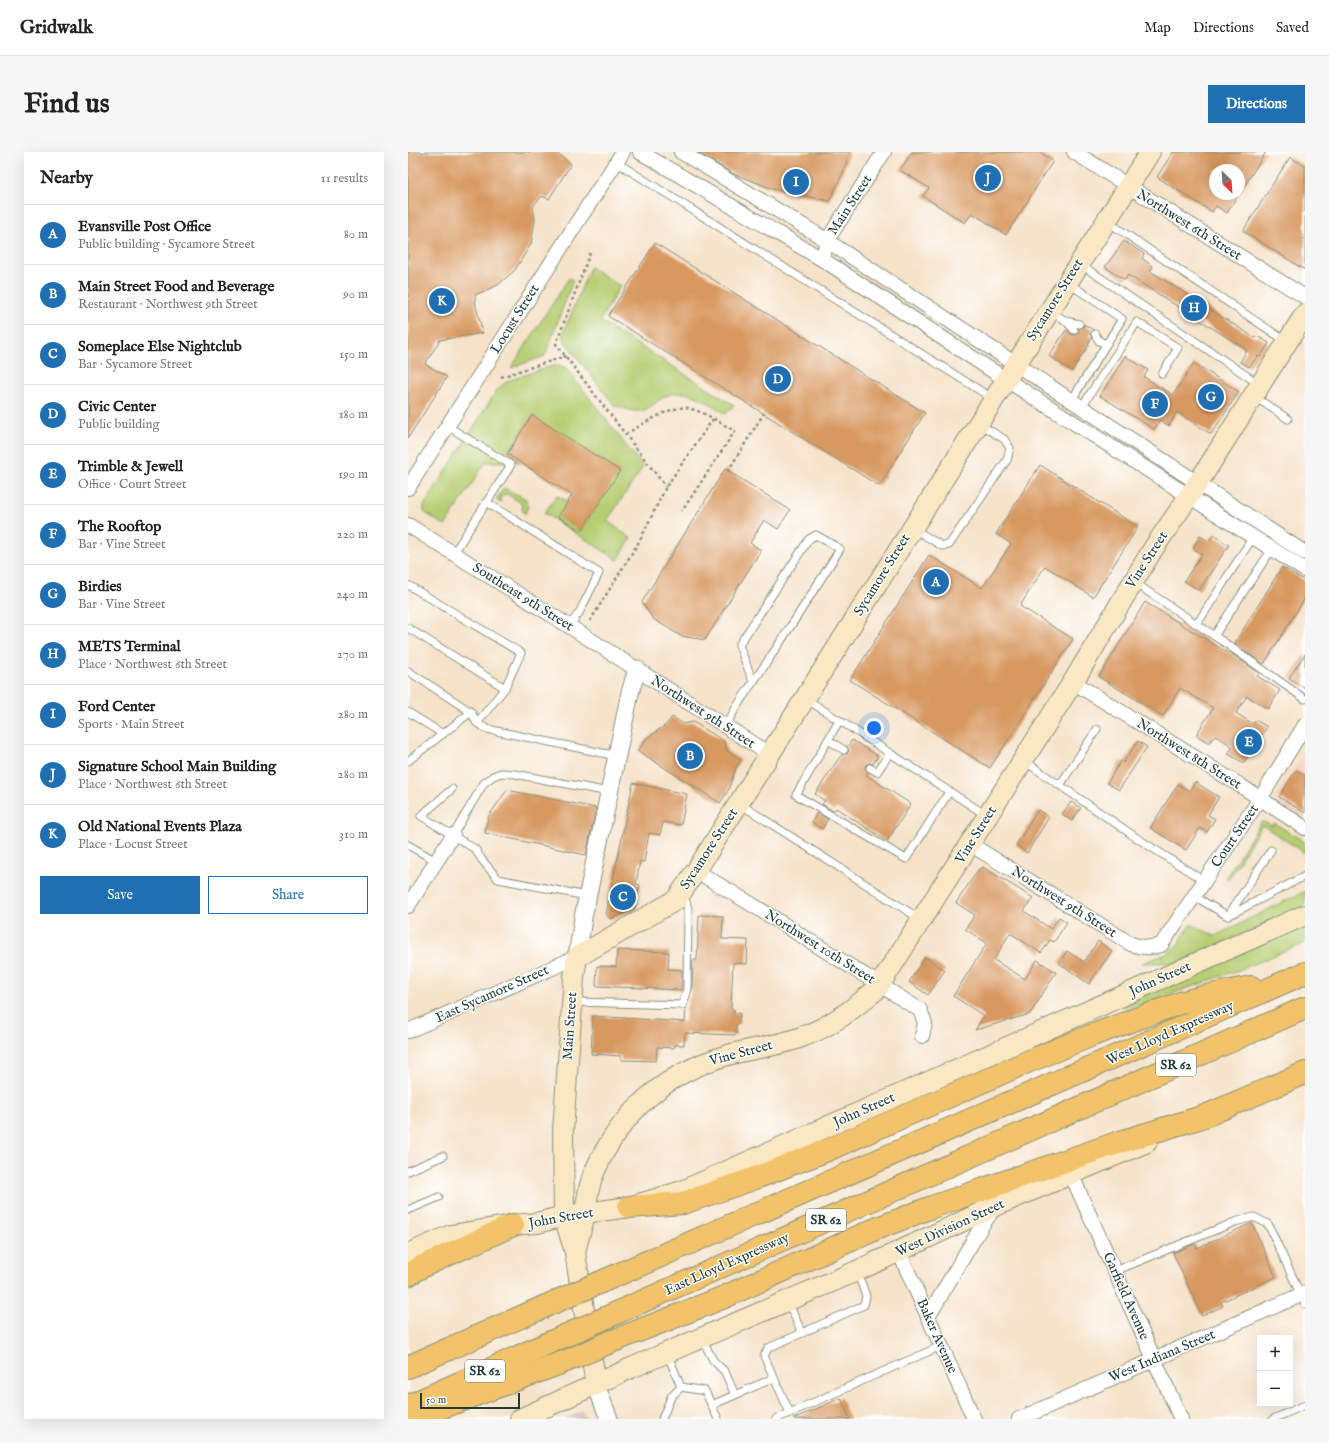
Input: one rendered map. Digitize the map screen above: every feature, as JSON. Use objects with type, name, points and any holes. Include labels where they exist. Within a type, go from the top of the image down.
[{"type":"main road","name":"Sycamore Street","points":[[577,957],[676,900],[683,891],[1079,262],[1150,152]]},
{"type":"main road","name":"Vine Street","points":[[575,1252],[585,1213],[587,1194],[594,1174],[610,1141],[627,1118],[644,1100],[660,1087],[688,1070],[702,1064],[728,1055],[794,1040],[833,1023],[853,1010],[877,989],[1073,682],[1153,549],[1194,490],[1305,314]]},
{"type":"main road","name":"John Street","points":[[408,1254],[451,1235],[513,1225],[537,1223],[564,1216],[629,1208],[682,1191],[1305,915]]},
{"type":"main road","name":"Main Street","points":[[577,957],[572,1002],[563,1131],[564,1216],[575,1252],[596,1385]]},
{"type":"main road","points":[[629,1208],[683,1203],[750,1180],[825,1151],[1020,1065],[1090,1036],[1180,1003],[1296,977]]},
{"type":"main road","name":"West Lloyd Expressway","points":[[408,1367],[1296,977]]},
{"type":"main road","name":"East Lloyd Expressway","points":[[408,1406],[1305,1008]]},
{"type":"main road","name":"West Division Street","points":[[520,1419],[701,1338],[857,1271],[996,1206],[1305,1073]]},
{"type":"main road","points":[[408,1418],[438,1409],[722,1298],[878,1228],[932,1207],[1118,1143],[1205,1116]]},
{"type":"main road","points":[[408,1275],[421,1267],[513,1225]]},
{"type":"street","points":[[640,152],[1010,372],[1194,490],[1305,553]]},
{"type":"street","points":[[680,152],[815,233],[1010,372],[1076,405],[1194,490],[1253,537],[1305,570]]},
{"type":"street","name":"Main Street","points":[[824,261],[826,242],[884,152]]},
{"type":"street","name":"Northwest 6th Street","points":[[1074,152],[1305,297]]},
{"type":"street","name":"Locust Street","points":[[408,488],[620,157]]},
{"type":"street","name":"Southeast 9th Street","points":[[408,525],[637,669]]},
{"type":"street","name":"Main Street","points":[[577,957],[609,792],[630,693],[637,669]]},
{"type":"street","name":"Northwest 9th Street","points":[[637,669],[769,754]]},
{"type":"street","name":"Northwest 8th Street","points":[[1073,682],[1305,828]]},
{"type":"street","name":"Court Street","points":[[1161,945],[1260,799],[1305,725]]},
{"type":"street","points":[[409,903],[453,835]]},
{"type":"street","name":"Northwest 9th Street","points":[[970,844],[1130,944],[1152,948],[1161,945]]},
{"type":"street","name":"Northwest 10th Street","points":[[696,871],[920,1010],[925,1023],[922,1036]]},
{"type":"street","name":"East Sycamore Street","points":[[408,1031],[577,957]]},
{"type":"street","name":"Garfield Avenue","points":[[1071,1174],[1180,1419]]},
{"type":"street","points":[[928,1317],[982,1224],[996,1206]]},
{"type":"street","name":"Baker Avenue","points":[[899,1252],[974,1419]]},
{"type":"street","name":"West Indiana Street","points":[[1019,1419],[1304,1297]]},
{"type":"street","points":[[596,1385],[609,1419]]},
{"type":"lane","points":[[620,157],[993,399]]},
{"type":"lane","points":[[1106,221],[1287,342]]},
{"type":"lane","points":[[1079,262],[1257,391],[1288,419]]},
{"type":"lane","points":[[1067,282],[1122,319],[1106,344],[1076,405]]},
{"type":"lane","points":[[1049,310],[1066,321],[1074,330]]},
{"type":"lane","points":[[1066,321],[1079,324]]},
{"type":"lane","points":[[1076,405],[1137,322],[1178,348],[1162,374]]},
{"type":"lane","points":[[1093,337],[1106,344]]},
{"type":"lane","points":[[912,528],[942,546],[948,545],[1007,460],[1010,448],[1004,439],[978,423]]},
{"type":"lane","points":[[447,426],[511,464],[453,554]]},
{"type":"lane","points":[[486,502],[599,572],[578,613],[569,626]]},
{"type":"lane","points":[[726,726],[733,711],[753,682],[840,549],[816,535],[809,539],[740,645],[753,682]]},
{"type":"lane","points":[[1197,624],[1253,537]]},
{"type":"lane","points":[[1214,636],[1272,549]]},
{"type":"lane","points":[[1133,582],[1197,624],[1305,699]]},
{"type":"lane","points":[[408,586],[521,653],[505,688],[477,723]]},
{"type":"lane","points":[[408,628],[505,688]]},
{"type":"lane","points":[[408,671],[471,712],[477,723],[487,729],[617,756]]},
{"type":"lane","points":[[804,698],[890,752],[987,817]]},
{"type":"lane","points":[[408,712],[443,734]]},
{"type":"lane","points":[[410,757],[471,712]]},
{"type":"lane","points":[[839,721],[796,795],[906,860],[949,792]]},
{"type":"lane","points":[[1060,785],[1097,729]]},
{"type":"lane","points":[[828,740],[844,750]]},
{"type":"lane","points":[[870,768],[877,772],[890,752]]},
{"type":"lane","points":[[1023,760],[1137,838],[1204,881]]},
{"type":"lane","points":[[453,835],[484,783],[493,776],[501,773],[609,792]]},
{"type":"lane","points":[[452,789],[421,816],[475,849],[498,879],[588,896]]},
{"type":"lane","points":[[738,803],[922,920]]},
{"type":"lane","points":[[408,845],[436,861]]},
{"type":"lane","points":[[1228,916],[1271,850]]},
{"type":"lane","points":[[1228,916],[1305,876]]},
{"type":"lane","points":[[572,1002],[683,1005],[687,988],[688,908],[683,891]]},
{"type":"lane","points":[[1194,896],[1228,916]]},
{"type":"lane","points":[[408,1171],[444,1156]]},
{"type":"lane","points":[[408,1210],[439,1197]]},
{"type":"lane","points":[[1115,1271],[1235,1222],[1254,1217],[1268,1224],[1304,1297]]},
{"type":"lane","points":[[790,1413],[764,1356],[768,1348],[864,1305],[866,1296],[857,1271]]},
{"type":"lane","points":[[788,1301],[802,1333]]},
{"type":"lane","points":[[701,1338],[713,1360],[725,1372],[735,1395]]},
{"type":"lane","points":[[776,1419],[941,1346]]},
{"type":"lane","points":[[667,1353],[681,1387]]},
{"type":"lane","points":[[712,1405],[774,1378]]},
{"type":"lane","points":[[681,1387],[705,1391],[718,1419]]},
{"type":"lane","points":[[662,1419],[671,1397],[681,1387]]},
{"type":"lane","points":[[1273,1419],[1305,1405]]},
{"type":"path","points":[[590,253],[556,344],[666,487]]},
{"type":"path","points":[[501,377],[566,356]]},
{"type":"path","points":[[626,434],[670,410],[686,407],[705,414],[735,431],[682,511]]},
{"type":"path","points":[[728,471],[764,413]]},
{"type":"path","points":[[590,621],[640,540],[666,487],[713,419]]},
{"type":"shaded area","points":[[1305,751],[1305,822],[1273,802]]},
{"type":"shaded area","points":[[582,1411],[586,1419],[565,1419]]},
{"type":"green space","points":[[590,267],[620,286],[600,321],[734,405],[726,414],[695,396],[678,393],[661,399],[642,411],[633,411],[615,406],[565,342],[563,334]]},
{"type":"green space","points":[[569,278],[573,280],[545,356],[511,368]]},
{"type":"green space","points":[[559,365],[566,368],[643,467],[607,521],[631,538],[618,560],[544,513],[557,496],[568,501],[559,517],[581,531],[619,471],[532,416],[507,453],[520,462],[486,462],[445,526],[424,512],[424,506],[497,390],[507,381]]},
{"type":"green space","points":[[504,488],[526,499],[528,506],[525,514],[521,503],[507,494],[500,497],[501,503],[497,501],[497,497]]},
{"type":"green space","points":[[1261,822],[1272,826],[1274,823],[1305,842],[1305,853],[1262,825],[1228,880],[1226,877]]},
{"type":"green space","points":[[1305,891],[1305,906],[1177,963],[1142,963],[1164,955],[1176,947],[1191,924],[1215,936]]},
{"type":"green space","points":[[1305,924],[1305,943],[1239,970],[1126,1010],[1124,1004]]},
{"type":"building","points":[[408,152],[556,152],[571,164],[549,199],[542,196],[533,206],[535,220],[531,244],[515,270],[498,285],[475,295],[476,307],[483,333],[440,340],[425,364],[447,377],[408,438]]},
{"type":"building","points":[[697,152],[850,152],[842,175],[829,201],[773,189],[734,174]]},
{"type":"building","points":[[912,152],[1040,152],[1053,161],[1006,235],[972,213],[965,223],[923,196],[929,188],[900,170]]},
{"type":"building","points":[[1173,152],[1266,152],[1245,185],[1245,164],[1209,164],[1209,200],[1235,200],[1227,213],[1216,206],[1212,212],[1157,177]]},
{"type":"building","points":[[1290,157],[1305,166],[1305,270],[1243,231]]},
{"type":"building","points":[[1124,241],[1144,254],[1142,258],[1153,267],[1150,271],[1255,338],[1257,336],[1269,343],[1260,357],[1258,356],[1249,367],[1240,362],[1247,350],[1128,275],[1125,280],[1105,267]]},
{"type":"building","points":[[655,243],[925,413],[879,486],[608,316]]},
{"type":"building","points":[[1084,324],[1093,330],[1090,334],[1092,338],[1072,371],[1049,356],[1066,330],[1072,335],[1075,335]]},
{"type":"building","points":[[1125,356],[1148,370],[1144,377],[1173,395],[1194,363],[1239,392],[1211,434],[1177,412],[1169,426],[1160,420],[1154,429],[1100,396]]},
{"type":"building","points":[[532,415],[620,471],[581,531],[558,517],[572,495],[507,454]]},
{"type":"building","points":[[1040,465],[1138,527],[1093,597],[1045,566],[1020,606],[1073,639],[990,768],[850,680],[929,555],[982,588],[1011,544],[996,534]]},
{"type":"building","points":[[725,469],[790,510],[778,529],[764,520],[750,543],[761,550],[705,640],[681,636],[653,619],[642,602]]},
{"type":"building","points":[[1213,535],[1229,545],[1199,590],[1184,581],[1202,554],[1193,548],[1200,536],[1209,541]]},
{"type":"building","points":[[1282,567],[1305,581],[1305,598],[1264,664],[1234,644]]},
{"type":"building","points":[[1145,602],[1228,653],[1229,652],[1259,673],[1257,676],[1280,690],[1268,709],[1247,696],[1236,713],[1253,724],[1256,720],[1267,727],[1244,763],[1228,754],[1233,747],[1215,735],[1209,743],[1196,735],[1213,708],[1180,688],[1163,716],[1099,677]]},
{"type":"building","points":[[1305,654],[1305,688],[1289,678]]},
{"type":"building","points":[[672,717],[684,724],[693,722],[724,741],[727,751],[741,760],[736,767],[728,791],[720,803],[638,751],[646,739],[667,724]]},
{"type":"building","points":[[852,740],[878,756],[873,764],[870,763],[866,765],[865,768],[868,772],[866,775],[911,804],[887,841],[836,808],[833,811],[822,804],[825,801],[815,794],[839,758],[848,753],[849,750],[847,747]]},
{"type":"building","points":[[1138,741],[1147,747],[1119,790],[1107,783],[1121,761],[1123,763]]},
{"type":"building","points":[[1296,770],[1305,776],[1305,813],[1279,797]]},
{"type":"building","points":[[1195,782],[1219,797],[1208,815],[1215,819],[1207,832],[1200,828],[1186,850],[1150,828],[1178,784],[1189,791]]},
{"type":"building","points":[[633,783],[687,794],[681,825],[663,822],[660,835],[649,833],[644,862],[640,861],[636,884],[640,885],[635,909],[610,919],[606,914]]},
{"type":"building","points":[[507,790],[596,808],[586,855],[485,833],[488,817]]},
{"type":"building","points":[[1071,802],[1081,808],[1072,821],[1062,814]]},
{"type":"building","points":[[1038,810],[1049,817],[1027,853],[1016,845]]},
{"type":"building","points":[[817,813],[828,819],[822,829],[812,822]]},
{"type":"building","points":[[983,867],[1033,898],[1024,911],[1051,929],[1059,917],[1067,922],[1054,942],[1050,940],[1041,953],[1010,933],[994,960],[1025,979],[1037,960],[1056,972],[1030,1014],[975,1030],[984,1016],[953,996],[987,943],[965,929],[975,915],[956,903],[978,870]]},
{"type":"building","points":[[699,915],[723,916],[722,939],[748,940],[747,964],[733,963],[731,1009],[734,1009],[734,1013],[740,1013],[739,1024],[736,1024],[736,1035],[685,1033],[684,1045],[675,1045],[674,1048],[657,1047],[656,1061],[621,1060],[621,1056],[591,1054],[593,1016],[685,1022],[686,1009],[692,989],[693,960],[697,960]]},
{"type":"building","points":[[1098,941],[1112,951],[1089,984],[1059,963],[1067,951],[1084,962]]},
{"type":"building","points":[[617,950],[669,952],[668,969],[682,970],[681,990],[596,986],[597,966],[616,967]]},
{"type":"building","points":[[925,957],[945,970],[928,995],[909,982]]},
{"type":"building","points":[[1252,1223],[1276,1277],[1221,1302],[1223,1306],[1202,1316],[1173,1253],[1195,1244],[1197,1248]]},
{"type":"building","points":[[841,1398],[850,1419],[793,1419]]},
{"type":"place","name":"Signature School Main Building","points":[[988,178]]},
{"type":"place","name":"Ford Center","points":[[796,182]]},
{"type":"place","name":"Old National Events Plaza","points":[[442,301]]},
{"type":"place","name":"METS Terminal","points":[[1194,308]]},
{"type":"place","name":"Civic Center","points":[[778,379]]},
{"type":"place","name":"Birdies","points":[[1211,397]]},
{"type":"place","name":"The Rooftop","points":[[1155,404]]},
{"type":"place","name":"Evansville Post Office","points":[[936,582]]},
{"type":"place","name":"Trimble & Jewell","points":[[1249,742]]},
{"type":"place","name":"Main Street Food and Beverage","points":[[690,756]]},
{"type":"place","name":"Someplace Else Nightclub","points":[[623,897]]}]
